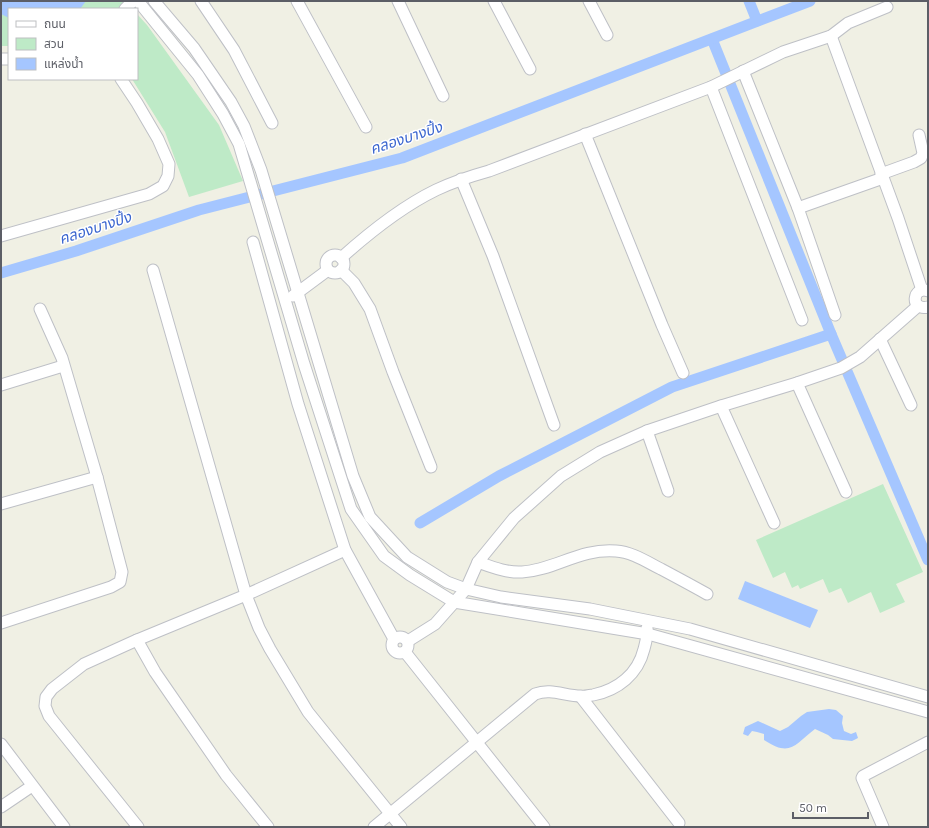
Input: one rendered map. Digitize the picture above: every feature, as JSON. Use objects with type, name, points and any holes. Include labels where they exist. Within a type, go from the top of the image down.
[{"type":"street","points":[[126,8],[134,1]]},
{"type":"street","points":[[138,1],[198,75],[223,114],[239,144],[285,301],[351,509],[384,556],[410,575],[454,602],[648,634],[928,712]]},
{"type":"street","points":[[154,1],[194,48],[231,102],[244,126],[261,170],[299,292],[353,476],[370,517],[407,557],[447,582],[466,589],[501,597],[590,609],[690,629],[928,698]]},
{"type":"street","points":[[202,1],[234,50],[272,123]]},
{"type":"street","points":[[297,1],[366,127]]},
{"type":"street","points":[[398,1],[443,96]]},
{"type":"street","points":[[494,1],[530,68]]},
{"type":"street","points":[[589,1],[607,35]]},
{"type":"street","points":[[328,270],[335,273],[341,264],[398,212],[436,190],[714,85],[783,52],[831,36],[848,23],[887,7]]},
{"type":"street","points":[[406,647],[435,624],[466,589],[478,562],[514,518],[561,476],[600,452],[647,431],[721,406],[797,383],[850,364],[923,306],[915,301],[916,295],[920,291],[925,291],[831,36]]},
{"type":"street","points":[[741,73],[798,208],[835,315]]},
{"type":"street","points":[[1,235],[149,194],[163,186],[168,176],[169,164],[158,139],[137,103],[121,80]]},
{"type":"street","points":[[714,85],[802,320]]},
{"type":"street","points":[[585,134],[662,325],[683,372]]},
{"type":"street","points":[[798,208],[882,176],[921,158],[923,153],[920,135]]},
{"type":"street","points":[[462,179],[493,256],[554,425]]},
{"type":"street","points":[[253,242],[298,404],[345,550],[394,639],[402,637],[406,647],[476,742],[544,827]]},
{"type":"street","points":[[328,270],[326,262],[329,258],[336,256],[370,309],[393,372],[431,467]]},
{"type":"street","points":[[153,270],[246,595],[259,628],[308,712],[401,827]]},
{"type":"street","points":[[285,301],[328,270]]},
{"type":"street","points":[[1,623],[111,587],[120,582],[122,572],[97,477],[63,366],[62,358],[40,309]]},
{"type":"street","points":[[880,339],[911,405]]},
{"type":"street","points":[[1,385],[63,366]]},
{"type":"street","points":[[797,383],[846,492]]},
{"type":"street","points":[[721,406],[774,523]]},
{"type":"street","points":[[647,431],[668,491]]},
{"type":"street","points":[[1,504],[97,477]]},
{"type":"street","points":[[138,827],[49,716],[45,706],[46,697],[52,689],[68,675],[84,664],[137,640],[246,595],[345,550]]},
{"type":"street","points":[[478,562],[500,569],[521,572],[539,570],[598,551],[618,551],[635,556],[707,594]]},
{"type":"street","points":[[374,827],[536,694],[543,691],[551,691],[581,697],[615,688],[629,678],[638,667],[644,652],[648,634],[645,619]]},
{"type":"street","points":[[137,640],[155,672],[226,775],[268,827]]},
{"type":"street","points":[[581,697],[679,823]]},
{"type":"street","points":[[883,827],[862,778],[863,776],[928,742]]},
{"type":"street","points":[[1,744],[64,827]]},
{"type":"street","points":[[1,807],[32,786]]},
{"type":"green space","points":[[1,1],[123,1],[130,8],[8,8],[8,46],[1,46]]},
{"type":"green space","points":[[138,15],[147,25],[219,125],[243,181],[189,197],[165,132],[133,80],[138,80]]},
{"type":"green space","points":[[883,484],[923,572],[896,584],[905,602],[880,613],[871,592],[848,603],[841,588],[829,593],[823,579],[800,589],[798,585],[792,588],[785,572],[773,578],[756,540]]},
{"type":"water","points":[[1,1],[86,1],[81,8],[8,8],[8,18],[1,14]]},
{"type":"water","points":[[745,581],[818,610],[810,628],[738,599]]},
{"type":"water","points":[[829,709],[836,710],[843,716],[842,723],[844,731],[851,734],[856,732],[858,738],[852,741],[833,739],[815,729],[792,747],[781,748],[764,740],[764,734],[752,731],[748,736],[743,734],[745,727],[758,721],[780,731],[788,727],[807,712]]},
{"type":"waterway","points":[[749,1],[757,21]]},
{"type":"waterway","name":"คลองบางปิ้ง","points":[[1,273],[76,251],[199,210],[402,158],[810,1]]},
{"type":"waterway","points":[[712,39],[831,334],[928,560]]},
{"type":"waterway","points":[[420,523],[499,476],[672,387],[831,334]]}]
